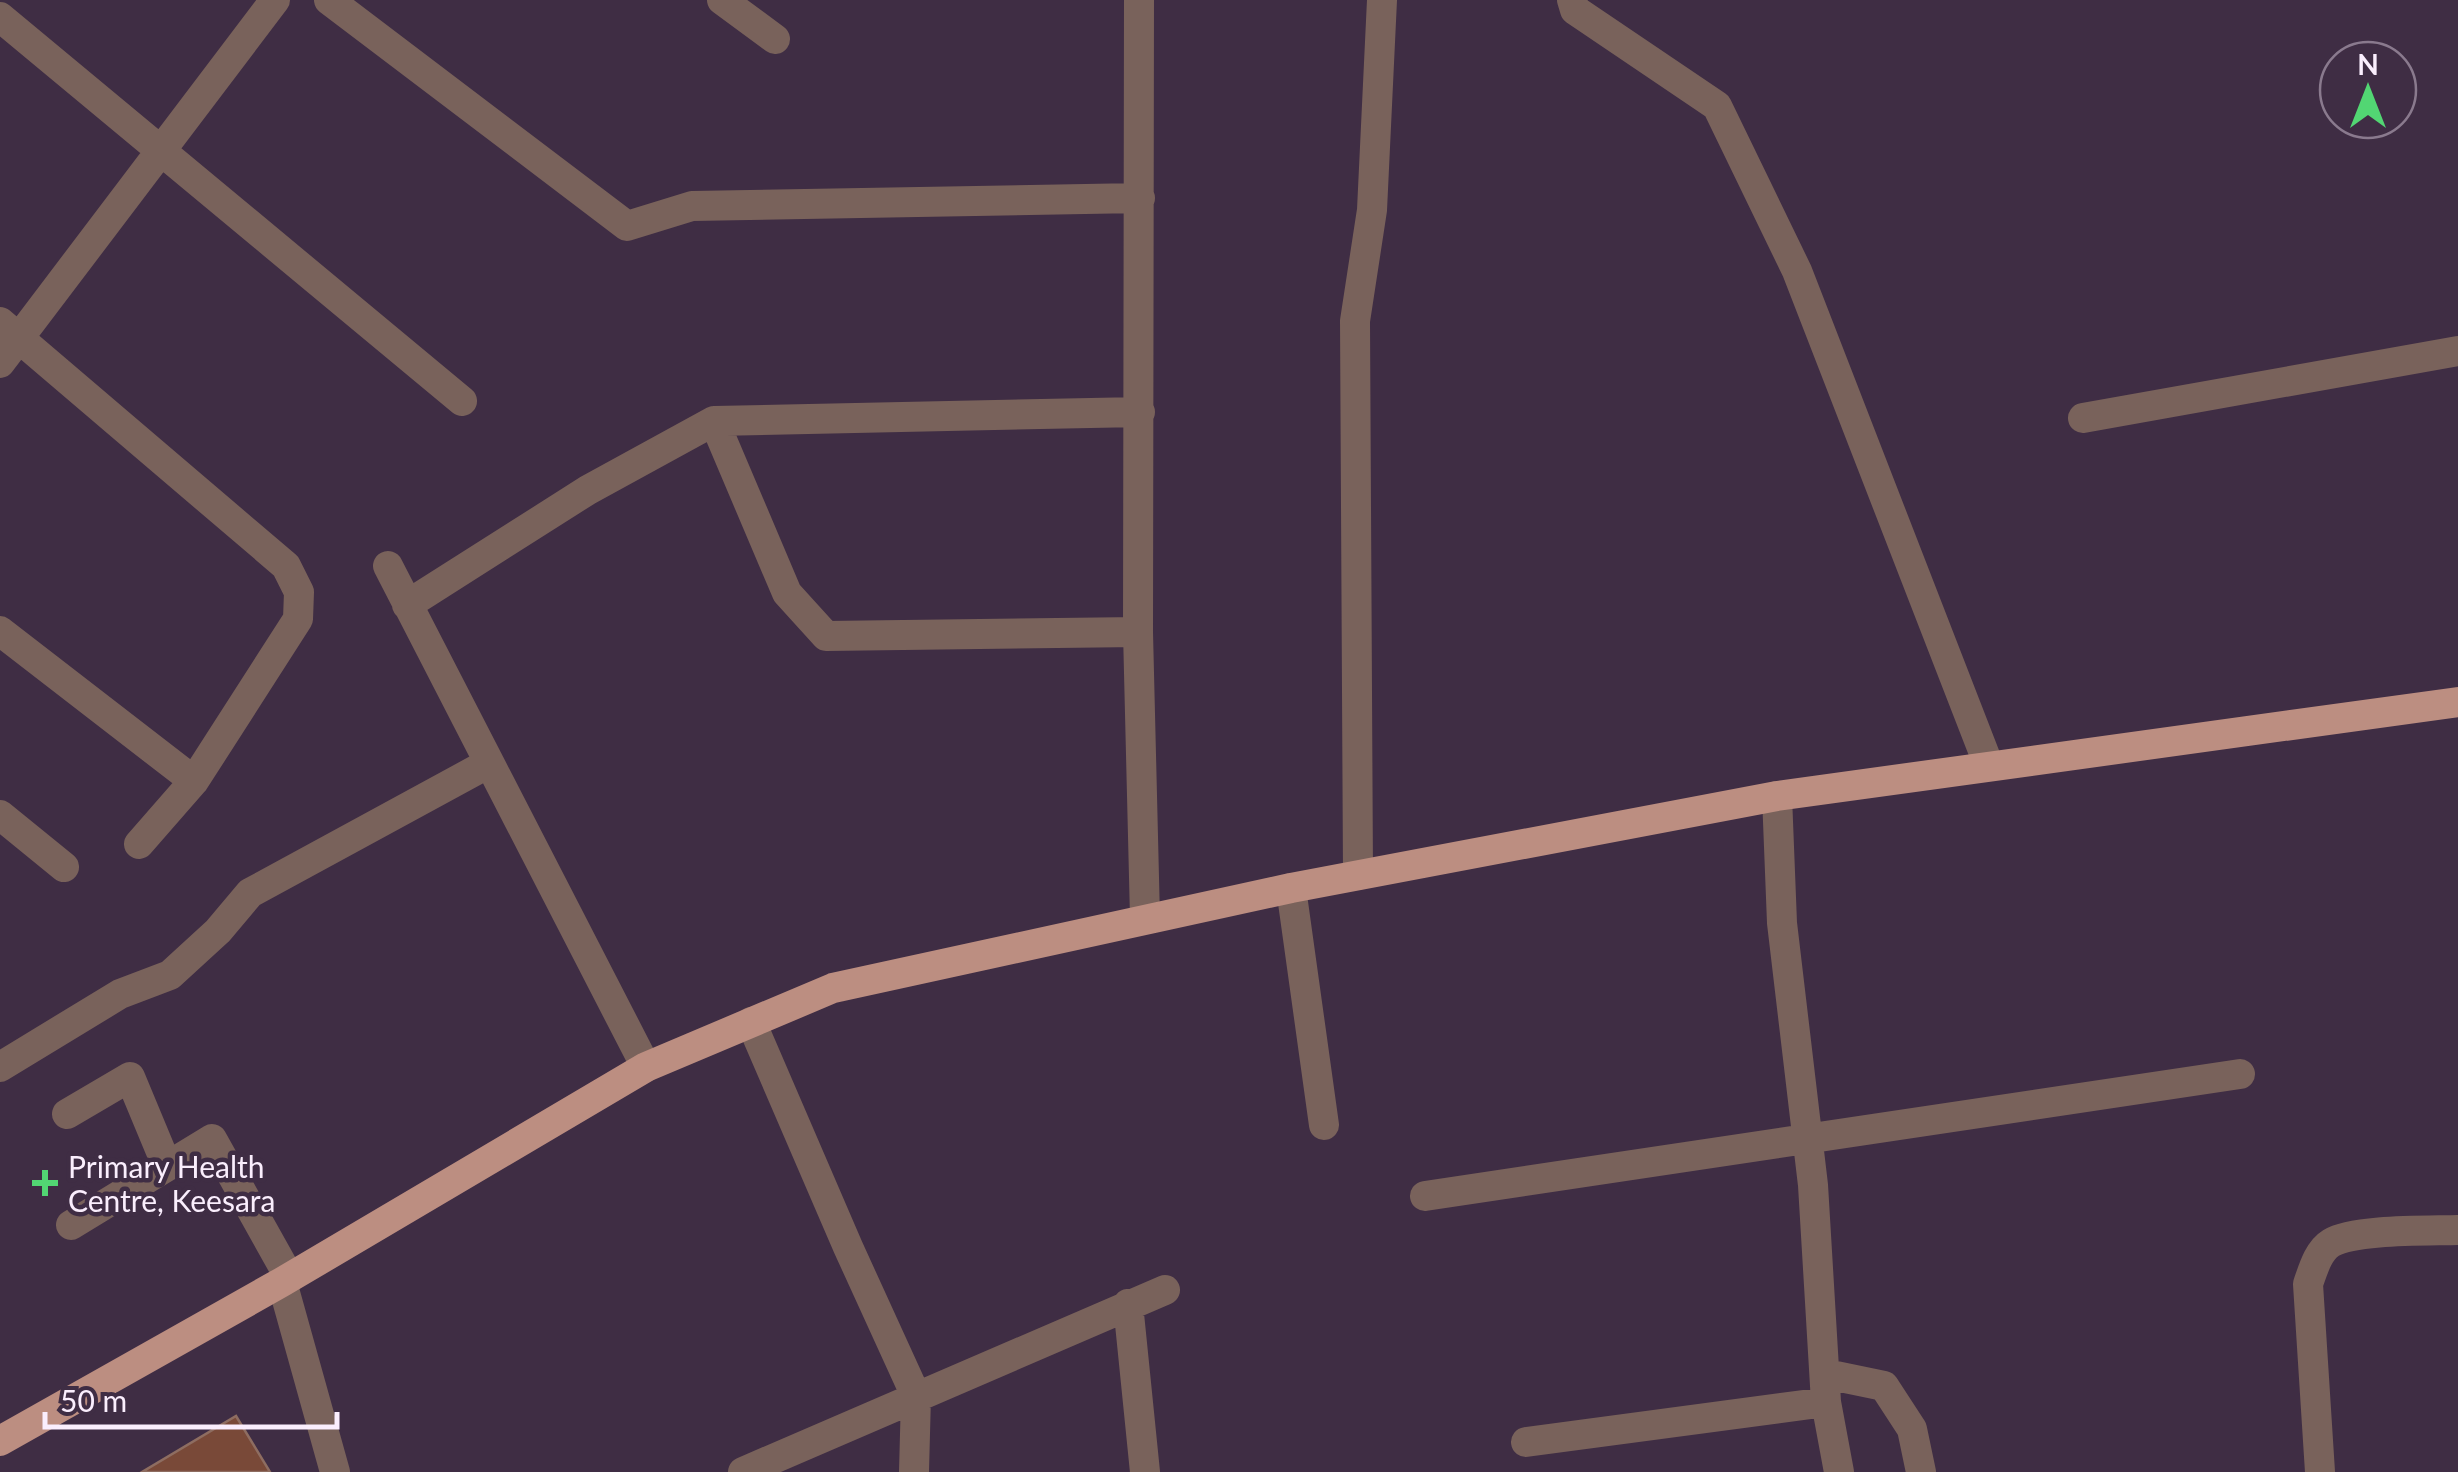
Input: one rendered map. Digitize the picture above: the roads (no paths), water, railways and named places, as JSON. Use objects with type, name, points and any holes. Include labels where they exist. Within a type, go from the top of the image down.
[{"type":"main road","points":[[0,1441],[646,1067],[832,988],[1291,888],[1776,796],[2458,702]]},
{"type":"street","points":[[0,363],[11,330],[161,152],[275,0]]},
{"type":"street","points":[[328,0],[627,226],[692,206],[1140,198]]},
{"type":"street","points":[[722,0],[775,39]]},
{"type":"street","points":[[1139,0],[1138,632],[1145,918]]},
{"type":"street","points":[[1358,876],[1356,321],[1372,210],[1382,0]]},
{"type":"street","points":[[1572,0],[1575,10],[1718,106],[1797,272],[1989,766]]},
{"type":"street","points":[[0,17],[462,401]]},
{"type":"street","points":[[11,330],[286,566],[298,592],[298,619],[194,780],[139,844]]},
{"type":"street","points":[[2082,418],[2458,351]]},
{"type":"street","points":[[407,604],[588,490],[714,422],[1140,412]]},
{"type":"street","points":[[714,422],[787,593],[826,636],[1138,632]]},
{"type":"street","points":[[388,566],[646,1067]]},
{"type":"street","points":[[0,631],[194,780]]},
{"type":"street","points":[[0,1067],[120,994],[170,976],[218,931],[250,893],[489,763]]},
{"type":"street","points":[[1776,796],[1782,924],[1806,1136],[1826,1388],[1839,1472]]},
{"type":"street","points":[[0,815],[64,867]]},
{"type":"street","points":[[1291,888],[1324,1126]]},
{"type":"street","points":[[751,1022],[916,1396],[914,1472]]},
{"type":"street","points":[[1425,1196],[2240,1074]]},
{"type":"street","points":[[67,1114],[130,1078],[167,1166]]},
{"type":"street","points":[[70,1225],[212,1139],[285,1279],[335,1472]]},
{"type":"street","points":[[2320,1472],[2308,1284],[2316,1261],[2331,1243],[2364,1234],[2458,1230]]},
{"type":"street","points":[[743,1472],[1165,1290]]},
{"type":"street","points":[[1128,1304],[1145,1472]]},
{"type":"street","points":[[1526,1442],[1826,1388],[1884,1386],[1912,1429],[1921,1472]]},
{"type":"place","name":"Primary Health Centre, Keesara","points":[[45,1183]]}]
